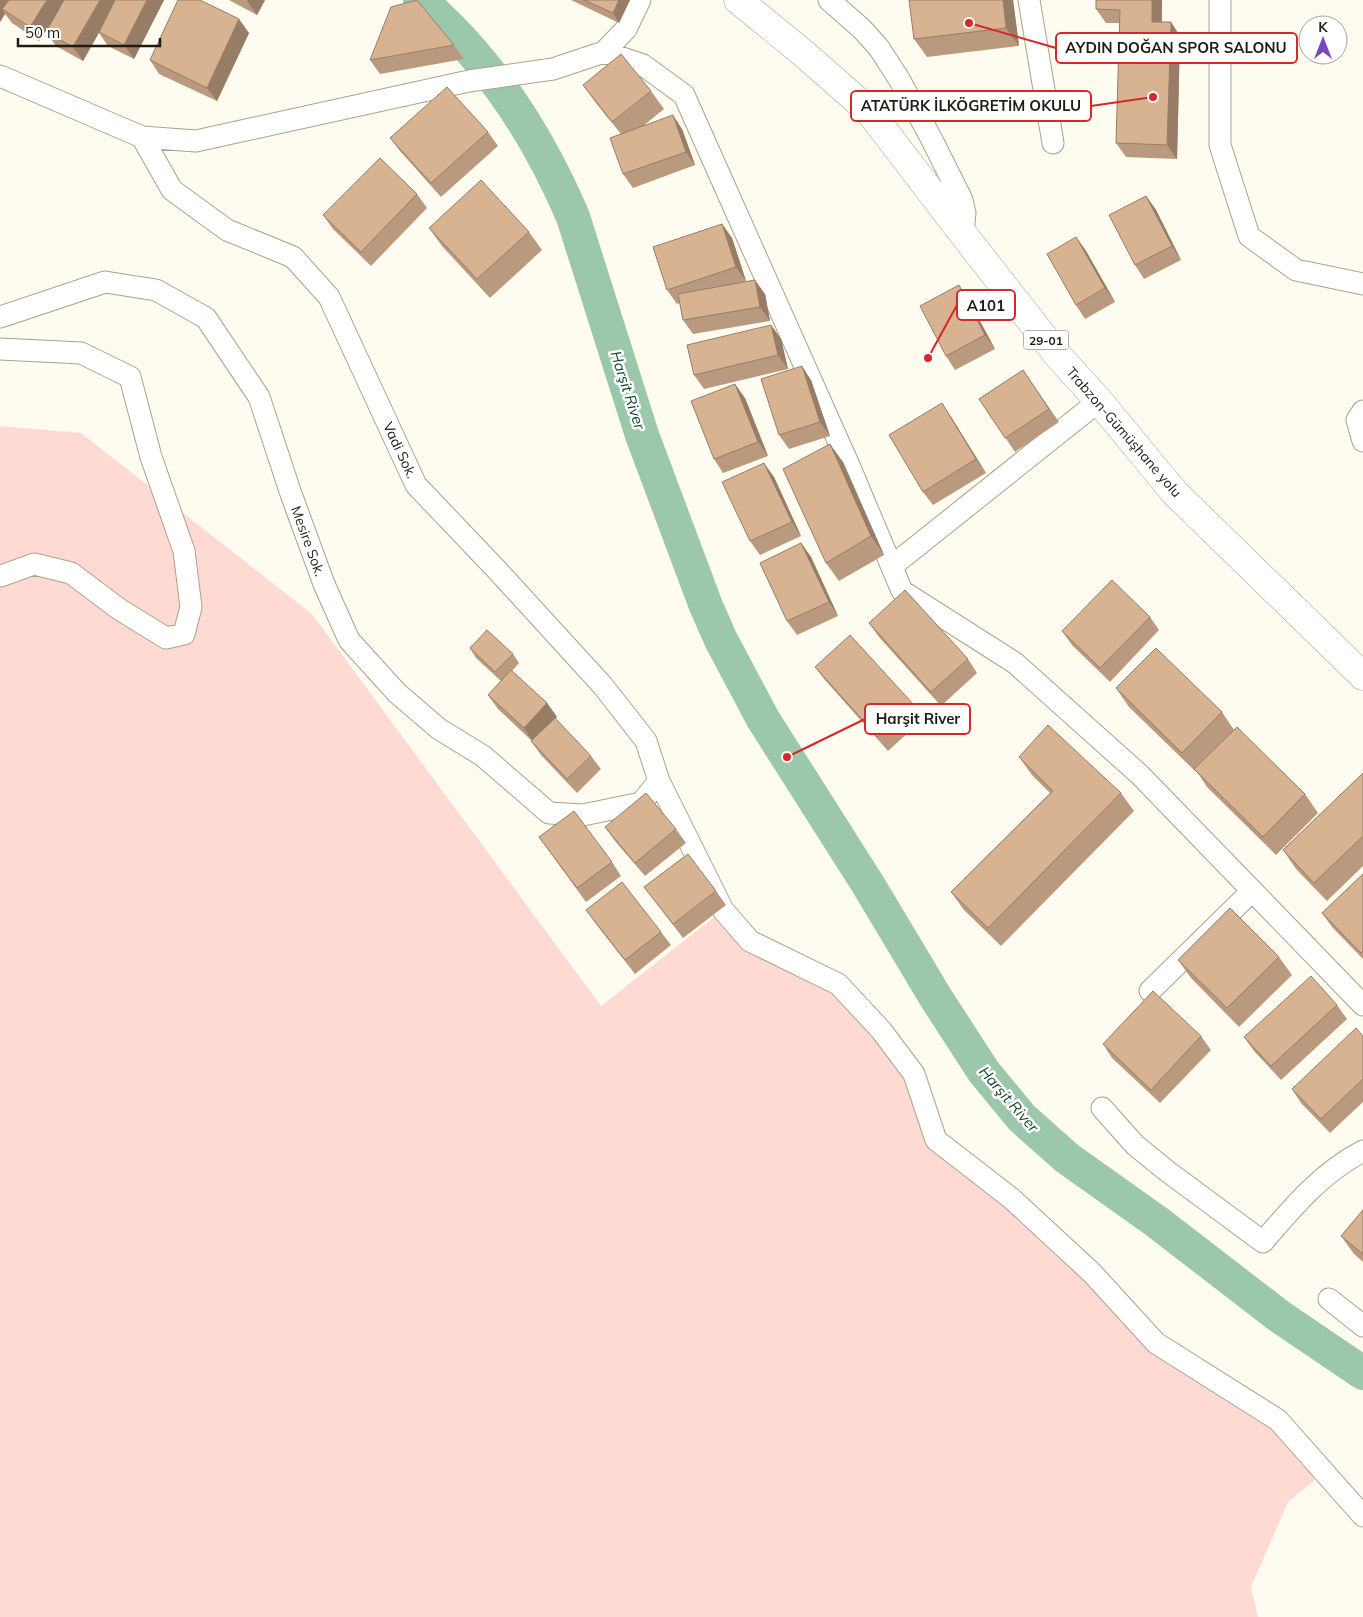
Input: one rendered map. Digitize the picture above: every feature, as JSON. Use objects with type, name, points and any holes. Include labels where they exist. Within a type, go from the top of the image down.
[{"type":"main road","name":"Trabzon-Gümüşhane yolu","points":[[738,0],[804,53],[868,111],[1060,358],[1099,401],[1175,493],[1363,676]]},
{"type":"street","points":[[0,76],[142,137],[196,141],[468,81],[554,69],[604,52],[626,29],[640,0]]},
{"type":"street","points":[[829,0],[862,29],[879,48],[899,79],[962,200],[965,213],[963,234]]},
{"type":"street","points":[[1030,0],[1052,143]]},
{"type":"street","points":[[1220,0],[1220,146],[1249,236],[1296,270],[1363,284]]},
{"type":"street","points":[[604,52],[643,65],[684,95],[848,463],[902,591],[1015,663],[1140,775],[1363,1005]]},
{"type":"street","name":"Vadi Sok.","points":[[142,137],[172,190],[227,230],[293,257],[328,297],[416,486],[497,570],[602,686],[646,741],[659,781],[723,910],[750,941],[838,984],[875,1023],[914,1074],[936,1140],[1012,1199],[1092,1273],[1156,1343],[1278,1420],[1363,1516]]},
{"type":"street","name":"Mesire Sok.","points":[[0,317],[105,282],[156,290],[206,318],[259,396],[291,494],[321,575],[349,640],[391,686],[439,729],[483,756],[549,813],[583,815],[641,803],[659,781]]},
{"type":"street","points":[[0,349],[81,354],[130,377],[151,457],[184,551],[191,607],[184,634],[166,638],[119,609],[71,573],[34,564],[1,576]]},
{"type":"street","points":[[892,566],[1099,401]]},
{"type":"street","points":[[1363,411],[1356,420],[1363,441]]},
{"type":"street","points":[[1150,991],[1252,891]]},
{"type":"street","points":[[1102,1108],[1135,1145],[1154,1161],[1263,1242],[1304,1195],[1347,1159],[1363,1151]]},
{"type":"street","points":[[1330,1299],[1363,1326]]},
{"type":"shaded area","points":[[0,426],[81,433],[312,614],[601,1006],[723,910],[750,941],[838,984],[881,1030],[936,1140],[1156,1343],[1278,1420],[1325,1472],[1288,1502],[1251,1587],[1258,1617],[0,1617]]},
{"type":"building","points":[[9,0],[47,0],[30,27],[2,9]]},
{"type":"building","points":[[64,0],[100,0],[73,47],[46,32]]},
{"type":"building","points":[[115,0],[147,0],[124,45],[99,32]]},
{"type":"building","points":[[178,0],[200,0],[239,19],[207,88],[150,60]]},
{"type":"building","points":[[417,0],[454,45],[370,60],[391,7]]},
{"type":"building","points":[[584,0],[619,0],[613,13]]},
{"type":"building","points":[[909,0],[1003,0],[1006,28],[914,39]]},
{"type":"building","points":[[1096,0],[1152,0],[1152,22],[1171,22],[1167,145],[1116,143],[1120,10],[1096,9]]},
{"type":"building","points":[[621,54],[651,91],[612,122],[583,85]]},
{"type":"building","points":[[447,87],[488,132],[431,183],[390,138]]},
{"type":"building","points":[[673,115],[686,152],[623,174],[610,138]]},
{"type":"building","points":[[380,158],[417,194],[361,252],[323,215]]},
{"type":"building","points":[[481,180],[529,232],[477,279],[429,228]]},
{"type":"building","points":[[1146,196],[1172,246],[1135,265],[1109,215]]},
{"type":"building","points":[[722,224],[736,267],[667,290],[653,247]]},
{"type":"building","points":[[1076,237],[1105,288],[1076,305],[1047,254]]},
{"type":"building","points":[[755,280],[760,307],[683,320],[678,294]]},
{"type":"building","points":[[959,285],[985,335],[946,356],[920,306]]},
{"type":"building","points":[[771,325],[778,355],[694,375],[687,345]]},
{"type":"building","points":[[802,366],[820,422],[779,435],[761,379]]},
{"type":"building","points":[[1023,370],[1049,409],[1005,438],[979,399]]},
{"type":"building","points":[[735,384],[758,442],[714,459],[691,401]]},
{"type":"building","points":[[942,403],[976,459],[923,492],[889,435]]},
{"type":"building","points":[[830,444],[871,536],[826,563],[783,469]]},
{"type":"building","points":[[764,463],[792,522],[750,541],[722,482]]},
{"type":"building","points":[[801,543],[829,602],[787,621],[760,563]]},
{"type":"building","points":[[1112,580],[1150,617],[1100,668],[1062,631]]},
{"type":"building","points":[[905,590],[968,659],[931,692],[869,623]]},
{"type":"building","points":[[487,630],[513,654],[495,672],[470,648]]},
{"type":"building","points":[[850,635],[914,705],[878,737],[815,667]]},
{"type":"building","points":[[1156,648],[1222,712],[1182,753],[1116,688]]},
{"type":"building","points":[[511,670],[547,703],[524,728],[488,695]]},
{"type":"building","points":[[555,718],[591,756],[567,779],[531,741]]},
{"type":"building","points":[[1048,725],[1121,793],[988,928],[951,892],[1053,791],[1019,757]]},
{"type":"building","points":[[1237,727],[1305,794],[1263,837],[1194,769]]},
{"type":"building","points":[[1363,773],[1363,836],[1314,883],[1283,850]]},
{"type":"building","points":[[646,793],[676,829],[635,863],[605,827]]},
{"type":"building","points":[[574,811],[612,862],[577,888],[539,837]]},
{"type":"building","points":[[688,854],[716,891],[673,924],[644,887]]},
{"type":"building","points":[[1363,874],[1363,951],[1361,953],[1322,913]]},
{"type":"building","points":[[622,882],[661,932],[625,960],[586,910]]},
{"type":"building","points":[[1230,908],[1279,957],[1227,1008],[1178,960]]},
{"type":"building","points":[[1311,976],[1337,1005],[1271,1066],[1244,1037]]},
{"type":"building","points":[[1153,991],[1201,1036],[1151,1090],[1103,1044]]},
{"type":"building","points":[[1356,1028],[1363,1036],[1363,1079],[1321,1119],[1292,1089]]},
{"type":"building","points":[[1363,1210],[1363,1254],[1341,1236]]},
{"type":"waterway","name":"Harşit River","points":[[420,0],[468,47],[489,73],[509,100],[544,157],[573,217],[642,435],[706,606],[721,640],[763,719],[984,1072],[1022,1118],[1067,1158],[1157,1222],[1279,1316],[1363,1373]]},
{"type":"place","name":"AYDIN DOĞAN SPOR SALONU","points":[[969,23]]},
{"type":"place","name":"ATATÜRK İLKÖGRETİM OKULU","points":[[1153,97]]},
{"type":"place","name":"A101","points":[[928,358]]},
{"type":"place","name":"Harşit River","points":[[787,757]]}]
